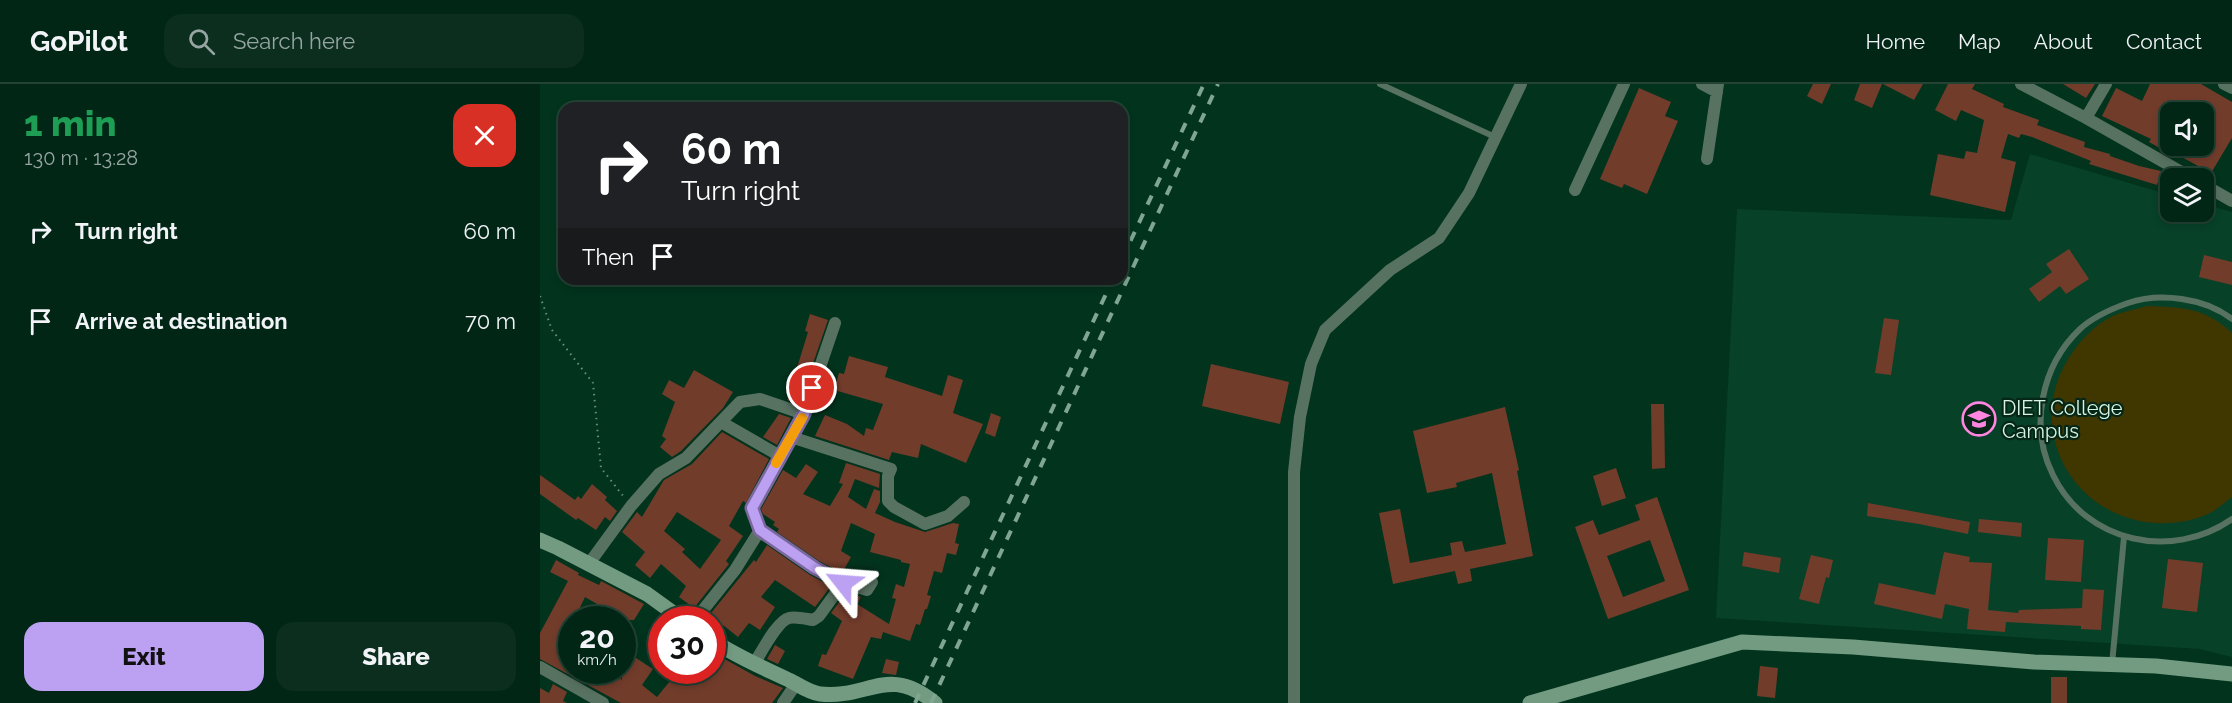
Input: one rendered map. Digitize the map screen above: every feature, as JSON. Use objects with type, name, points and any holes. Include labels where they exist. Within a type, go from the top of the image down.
[{"type":"street","points":[[1294,703],[1294,472],[1300,417],[1311,364],[1325,330],[1390,270],[1439,238],[1469,193],[1521,84]]},
{"type":"street","points":[[1575,190],[1624,84]]},
{"type":"street","points":[[1702,84],[1718,88],[1707,159]]},
{"type":"street","points":[[2021,84],[2174,168]]},
{"type":"street","points":[[2086,118],[2106,84]]},
{"type":"street","points":[[2224,84],[2232,88]]},
{"type":"street","points":[[2214,191],[2232,201]]},
{"type":"street","points":[[835,323],[804,414],[752,508],[760,530],[815,568],[843,583],[867,590],[872,582]]},
{"type":"street","points":[[588,564],[658,474],[686,458],[740,402],[760,399],[804,414]]},
{"type":"street","points":[[721,422],[780,456]]},
{"type":"street","points":[[791,437],[891,469],[888,476],[888,501],[894,507],[925,524],[948,516],[964,502]]},
{"type":"street","points":[[707,606],[735,570],[760,530]]},
{"type":"street","points":[[540,540],[647,594],[664,606]]},
{"type":"street","points":[[754,664],[785,620],[790,617],[813,620],[819,616],[843,583]]},
{"type":"street","points":[[1530,703],[1742,642],[1853,647],[2034,662],[2156,666],[2232,674]]},
{"type":"street","points":[[726,649],[818,694],[842,694],[889,683],[907,686],[935,703]]},
{"type":"street","points":[[540,667],[603,703]]},
{"type":"street","points":[[783,703],[796,684]]},
{"type":"lane","points":[[1380,84],[1496,137]]},
{"type":"lane","points":[[2232,319],[2200,303],[2169,297],[2137,300],[2107,310],[2081,329],[2060,353],[2046,382],[2040,414],[2043,446],[2053,476],[2072,502],[2096,523],[2124,537],[2156,543],[2188,540],[2218,529],[2232,519]]},
{"type":"lane","points":[[2112,664],[2124,537]]},
{"type":"path","points":[[540,296],[552,330],[593,383],[601,468],[631,506]]},
{"type":"shaded area","name":"DIET College Campus","points":[[2030,154],[2160,192],[2160,222],[2214,222],[2214,207],[2232,212],[2232,657],[2200,649],[1716,618],[1737,209],[2011,220]]},
{"type":"shaded area","points":[[2148,306],[2193,310],[2213,318],[2232,333],[2232,497],[2210,513],[2170,523],[2156,523],[2126,517],[2101,505],[2079,487],[2064,465],[2054,439],[2052,412],[2057,384],[2074,350],[2088,333],[2106,319]]},
{"type":"building","points":[[1813,84],[1831,84],[1822,104],[1807,96]]},
{"type":"building","points":[[1860,84],[1882,84],[1872,108],[1854,100]]},
{"type":"building","points":[[1883,84],[1923,84],[1914,100]]},
{"type":"building","points":[[1948,84],[1975,84],[1972,89],[2004,104],[2003,107],[2039,120],[2037,125],[2085,142],[2084,147],[2160,171],[2157,185],[2089,164],[2091,161],[2032,137],[2021,134],[2019,138],[2008,134],[2001,158],[2016,162],[2005,212],[1930,195],[1938,154],[1964,159],[1966,151],[1977,153],[1984,120],[1961,110],[1956,121],[1935,110]]},
{"type":"building","points":[[2063,84],[2095,84],[2086,98]]},
{"type":"building","points":[[2150,84],[2201,84],[2232,102],[2232,138],[2214,168],[2202,168],[2180,156],[2214,156],[2214,102],[2160,102],[2160,148],[2149,142],[2151,139],[2102,116],[2116,88],[2142,101]]},
{"type":"building","points":[[1639,88],[1671,102],[1665,116],[1678,121],[1647,194],[1624,184],[1622,188],[1600,179]]},
{"type":"building","points":[[2069,249],[2089,279],[2066,294],[2060,286],[2039,302],[2029,289],[2052,272],[2046,264]]},
{"type":"building","points":[[2204,255],[2232,262],[2232,285],[2199,277]]},
{"type":"building","points":[[810,314],[828,320],[799,404],[787,400],[794,388],[792,387],[808,332],[805,331]]},
{"type":"building","points":[[1884,318],[1899,320],[1891,375],[1875,373]]},
{"type":"building","points":[[849,356],[888,367],[885,377],[942,396],[948,375],[963,380],[953,413],[983,424],[966,463],[921,444],[918,458],[892,452],[889,460],[815,436],[825,415],[847,424],[864,436],[866,428],[873,430],[883,404],[834,390],[839,373],[844,374]]},
{"type":"building","points":[[1211,364],[1289,382],[1280,424],[1202,406]]},
{"type":"building","points":[[694,370],[733,392],[723,408],[681,451],[672,457],[660,447],[666,439],[662,436],[675,402],[662,394],[669,380],[684,388]]},
{"type":"building","points":[[1651,404],[1664,404],[1665,468],[1652,469]]},
{"type":"building","points":[[1505,407],[1519,470],[1517,471],[1533,556],[1470,569],[1472,581],[1458,584],[1455,571],[1393,584],[1379,513],[1400,509],[1410,563],[1452,555],[1450,543],[1462,541],[1465,552],[1506,544],[1492,473],[1456,483],[1457,487],[1427,493],[1413,431]]},
{"type":"building","points":[[991,413],[1001,417],[995,437],[985,433]]},
{"type":"building","points":[[779,414],[791,418],[777,445],[763,437]]},
{"type":"building","points":[[722,432],[769,459],[746,503],[743,501],[729,526],[743,536],[726,561],[729,564],[696,606],[691,606],[679,597],[686,586],[661,564],[650,578],[635,565],[645,552],[622,532],[637,512],[642,517],[664,480],[692,464]],"holes":[[[677,512],[721,540],[700,569],[682,552],[685,549],[664,531]]]},
{"type":"building","points":[[846,463],[880,474],[879,488],[855,479],[848,497],[866,509],[874,489],[880,491],[880,502],[875,513],[895,522],[925,532],[953,523],[959,524],[955,543],[959,544],[956,555],[947,553],[942,573],[934,571],[927,595],[931,596],[927,609],[925,609],[920,625],[916,624],[910,641],[883,632],[881,639],[871,637],[853,679],[818,666],[822,654],[826,655],[842,621],[831,613],[846,593],[861,597],[857,604],[889,624],[896,599],[892,598],[896,584],[904,587],[910,564],[870,552],[875,534],[851,523],[841,551],[851,557],[842,573],[819,561],[777,532],[779,529],[773,525],[775,522],[763,514],[761,509],[783,470],[796,478],[806,464],[818,472],[803,494],[830,506],[843,484],[839,483]]},
{"type":"building","points":[[1616,468],[1626,498],[1602,506],[1593,476]]},
{"type":"building","points":[[540,475],[575,500],[578,496],[581,499],[592,484],[607,497],[605,500],[617,511],[610,521],[605,517],[596,530],[578,518],[576,520],[540,494]]},
{"type":"building","points":[[1657,497],[1689,590],[1608,619],[1575,527],[1593,520],[1599,535],[1640,520],[1635,505]],"holes":[[[1650,540],[1665,581],[1623,597],[1607,556]]]},
{"type":"building","points":[[1868,503],[1970,522],[1968,534],[1867,516]]},
{"type":"building","points":[[1979,519],[2022,523],[2021,537],[1978,532]]},
{"type":"building","points":[[2048,538],[2084,540],[2081,582],[2045,580]]},
{"type":"building","points":[[767,545],[810,575],[831,586],[815,607],[775,580],[761,597],[775,607],[760,630],[749,623],[738,637],[726,627],[726,606],[717,606],[754,560],[756,562]]},
{"type":"building","points":[[1744,552],[1781,558],[1779,573],[1742,566]]},
{"type":"building","points":[[1944,552],[1970,557],[1969,562],[1992,563],[1988,610],[2018,613],[2019,610],[2082,608],[2083,589],[2104,590],[2101,630],[2081,629],[2081,626],[2006,622],[2005,632],[1967,629],[1969,609],[1945,604],[1942,619],[1874,604],[1879,583],[1935,595]]},
{"type":"building","points":[[1811,555],[1833,560],[1819,604],[1799,599]]},
{"type":"building","points":[[2168,559],[2203,563],[2197,612],[2162,608]]},
{"type":"building","points":[[556,560],[579,573],[578,575],[599,585],[601,581],[644,604],[636,617],[636,606],[600,606],[585,597],[581,606],[558,606],[558,669],[540,659],[540,633],[568,581],[550,572]]},
{"type":"building","points":[[775,645],[785,651],[778,664],[767,659]]},
{"type":"building","points":[[636,658],[648,666],[648,676],[642,685],[657,697],[668,684],[726,684],[726,660],[783,688],[772,703],[621,703],[586,684],[636,684]]},
{"type":"building","points":[[886,659],[899,662],[896,675],[882,673]]},
{"type":"building","points":[[1760,666],[1778,668],[1775,698],[1757,696]]},
{"type":"building","points":[[2051,677],[2067,677],[2067,703],[2051,703]]},
{"type":"building","points":[[553,684],[567,692],[563,701],[567,703],[540,703],[540,688],[549,693]]},
{"type":"railway","points":[[1128,246],[1204,84]]},
{"type":"railway","points":[[1128,278],[1218,84]]},
{"type":"railway","points":[[915,703],[1110,285]]},
{"type":"railway","points":[[931,703],[1125,285]]},
{"type":"slow traffic","points":[[776,463],[802,418]]},
{"type":"place","name":"DIET College Campus","points":[[1979,419]]},
{"type":"route","points":[[812,388],[804,414],[752,508],[760,530],[815,568],[843,583]]}]
